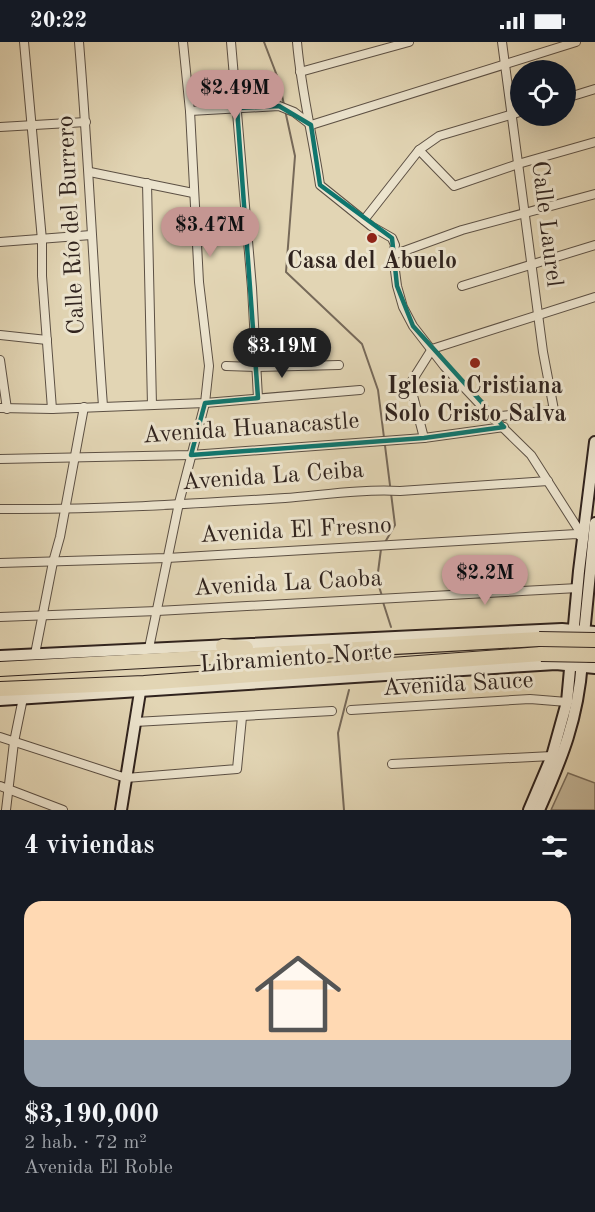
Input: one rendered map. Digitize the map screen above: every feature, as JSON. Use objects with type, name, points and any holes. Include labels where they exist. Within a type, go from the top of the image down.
[{"type":"highway","name":"Libramiento Norte","points":[[0,669],[299,652],[535,634],[595,640]]},
{"type":"highway","points":[[223,646],[299,652]]},
{"type":"highway","name":"Libramiento Norte","points":[[0,689],[144,683],[595,655]]},
{"type":"highway","points":[[276,683],[303,672]]},
{"type":"street","points":[[24,42],[42,240],[46,340],[52,409]]},
{"type":"street","name":"Calle Río del Burrero","points":[[79,42],[90,172],[91,235],[103,406]]},
{"type":"street","points":[[149,648],[179,503],[205,404],[209,366],[199,282],[190,111],[183,42]]},
{"type":"street","points":[[231,42],[258,398]]},
{"type":"street","points":[[297,42],[300,72],[320,185],[364,220],[392,238],[395,245],[393,255],[397,286],[403,307],[413,326],[444,366],[531,455],[589,537]]},
{"type":"street","points":[[300,72],[393,44],[409,42]]},
{"type":"street","name":"Calle Laurel","points":[[502,42],[510,100]]},
{"type":"street","points":[[311,125],[576,42]]},
{"type":"street","points":[[576,95],[595,89]]},
{"type":"street","points":[[190,111],[279,106],[294,112],[311,125]]},
{"type":"street","points":[[364,220],[419,150],[439,136],[510,116]]},
{"type":"street","points":[[0,127],[86,123]]},
{"type":"street","name":"Calle Laurel","points":[[492,417],[554,410],[538,314],[513,126]]},
{"type":"street","points":[[419,150],[454,186],[518,164],[595,142]]},
{"type":"street","points":[[90,172],[193,193]]},
{"type":"street","points":[[147,183],[152,405]]},
{"type":"street","points":[[393,255],[462,230],[595,194]]},
{"type":"street","points":[[0,242],[91,235]]},
{"type":"street","points":[[462,286],[595,245]]},
{"type":"street","points":[[424,438],[410,384],[432,350],[595,297]]},
{"type":"street","points":[[0,334],[46,340]]},
{"type":"street","points":[[0,360],[4,409],[205,404],[360,390]]},
{"type":"street","points":[[226,366],[257,368],[339,365]]},
{"type":"street","points":[[34,654],[52,562],[60,537],[84,407]]},
{"type":"street","name":"Avenida Huanacastle","points":[[0,459],[191,455],[424,438],[504,427]]},
{"type":"street","points":[[529,810],[552,756],[585,630],[595,442]]},
{"type":"street","name":"Avenida La Ceiba","points":[[0,509],[65,510],[548,481]]},
{"type":"street","points":[[585,630],[578,588],[589,537],[595,523]]},
{"type":"street","name":"Avenida El Fresno","points":[[0,563],[167,558],[578,534],[589,537]]},
{"type":"street","name":"Avenida La Caoba","points":[[0,617],[157,611],[578,588]]},
{"type":"street","points":[[0,656],[585,630]]},
{"type":"street","points":[[535,634],[537,633],[544,644],[543,656],[537,660]]},
{"type":"street","name":"Libramiento Norte","points":[[0,700],[276,683],[537,660],[595,669]]},
{"type":"street","points":[[539,810],[562,759],[571,731],[577,703],[577,665]]},
{"type":"street","points":[[121,810],[140,692]]},
{"type":"street","points":[[6,810],[14,742],[23,698]]},
{"type":"street","name":"Avenida Sauce","points":[[351,710],[530,699],[567,702]]},
{"type":"street","points":[[135,723],[332,711]]},
{"type":"street","points":[[0,736],[126,778],[237,769],[242,717]]},
{"type":"street","points":[[392,764],[552,756]]},
{"type":"street","points":[[0,786],[63,810]]},
{"type":"highlighted area","points":[[279,106],[311,125],[320,185],[392,238],[397,286],[413,326],[504,427],[424,438],[191,455],[205,403],[258,398],[237,108]]},
{"type":"shaded area","points":[[568,773],[595,783],[595,810],[551,810]]},
{"type":"waterway","points":[[264,42],[279,81],[284,105]]},
{"type":"waterway","points":[[285,110],[295,156],[286,272],[362,344],[378,390],[395,525],[384,544]]},
{"type":"waterway","points":[[381,549],[377,580],[382,596]]},
{"type":"waterway","points":[[383,602],[391,627]]},
{"type":"waterway","points":[[344,810],[338,733],[349,690]]},
{"type":"place","name":"Casa del Abuelo","points":[[372,238]]},
{"type":"place","name":"Iglesia Cristiana Solo Cristo Salva","points":[[475,363]]}]
